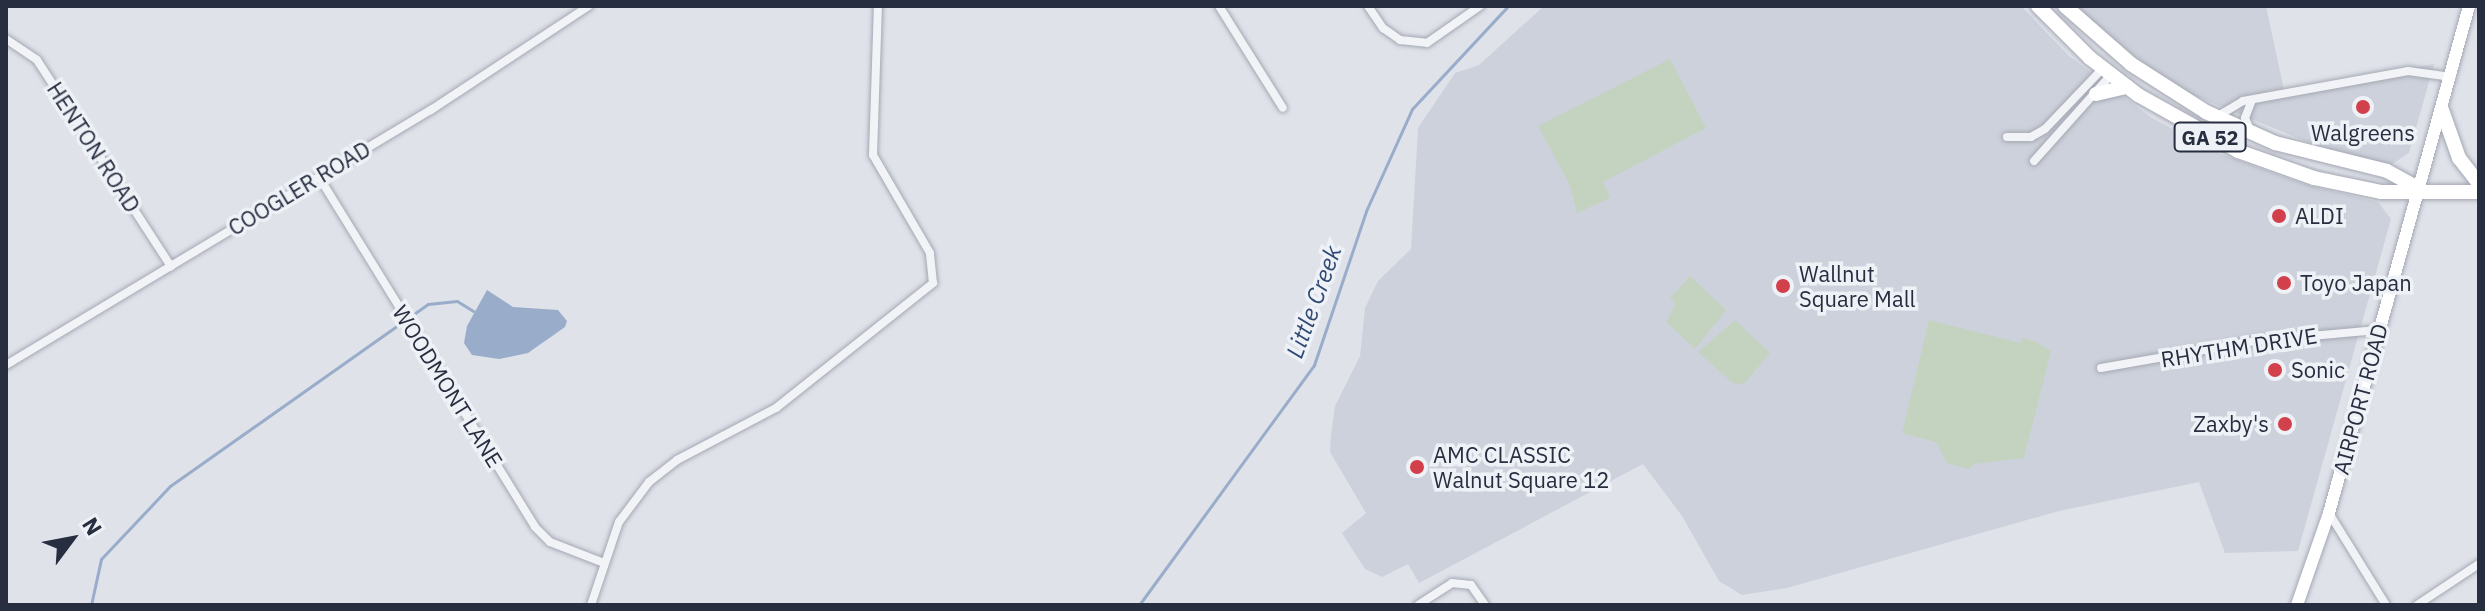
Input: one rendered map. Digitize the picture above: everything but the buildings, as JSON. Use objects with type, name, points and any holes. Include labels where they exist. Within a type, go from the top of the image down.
[{"type":"main road","name":"GA 52","points":[[2038,6],[2127,87],[2209,137],[2284,168],[2381,192],[2418,188],[2479,192]]},
{"type":"main road","name":"GA 52","points":[[2065,6],[2131,64],[2216,117],[2311,155],[2387,171],[2418,188]]},
{"type":"main road","points":[[2096,94],[2127,87]]},
{"type":"main road","points":[[2442,110],[2459,158],[2479,184]]},
{"type":"street","name":"COOGLER ROAD","points":[[6,365],[319,177],[589,6]]},
{"type":"street","points":[[591,605],[619,522],[649,482],[677,460],[776,408],[933,283],[930,253],[873,155],[878,6]]},
{"type":"street","points":[[1219,6],[1283,108]]},
{"type":"street","points":[[1368,6],[1383,28],[1400,40],[1427,43],[1480,6]]},
{"type":"street","name":"AIRPORT ROAD","points":[[2297,605],[2329,513],[2418,188],[2453,77],[2469,6]]},
{"type":"street","name":"HENTON ROAD","points":[[6,39],[37,60],[171,266]]},
{"type":"street","points":[[2034,161],[2096,94],[2107,71]]},
{"type":"street","points":[[2007,137],[2031,137],[2045,129],[2107,71]]},
{"type":"street","points":[[2216,117],[2252,100],[2408,71],[2453,77]]},
{"type":"street","points":[[2252,100],[2245,118],[2252,133]]},
{"type":"street","name":"WOODMONT LANE","points":[[319,177],[535,527],[550,542],[604,563]]},
{"type":"street","name":"RHYTHM DRIVE","points":[[2101,368],[2255,341],[2378,330]]},
{"type":"street","points":[[2329,513],[2386,605]]},
{"type":"street","points":[[2417,605],[2479,564]]},
{"type":"street","points":[[1418,605],[1452,583],[1471,585],[1485,605]]},
{"type":"shaded area","points":[[1544,6],[2021,6],[2069,56],[2152,118],[2218,153],[2307,185],[2378,202],[2391,219],[2298,551],[2225,553],[2199,482],[2059,511],[1787,588],[1742,595],[1719,581],[1682,516],[1643,464],[1419,583],[1408,564],[1382,577],[1365,569],[1342,533],[1366,513],[1330,452],[1331,435],[1335,406],[1360,356],[1365,308],[1378,281],[1411,249],[1418,128],[1455,73],[1479,65]]},
{"type":"shaded area","points":[[2077,6],[2266,6],[2284,90],[2434,64],[2409,153],[2392,164],[2344,157],[2176,88],[2108,38]]},
{"type":"green space","points":[[1670,59],[1706,128],[1603,182],[1610,198],[1577,213],[1569,183],[1538,126]]},
{"type":"green space","points":[[1690,276],[1726,310],[1695,349],[1666,322],[1676,304],[1670,298]]},
{"type":"green space","points":[[1735,320],[1770,353],[1744,384],[1733,383],[1698,352]]},
{"type":"green space","points":[[1929,320],[2021,343],[2022,338],[2034,341],[2051,351],[2024,458],[1974,464],[1969,469],[1947,463],[1936,442],[1902,433]]},
{"type":"water","points":[[487,290],[513,307],[558,310],[567,321],[565,327],[528,353],[499,359],[472,355],[464,343],[467,326]]},
{"type":"waterway","name":"Little Creek","points":[[1139,605],[1314,365],[1366,211],[1412,109],[1508,6]]},
{"type":"waterway","points":[[91,605],[101,559],[170,486],[428,304],[457,301],[473,311]]},
{"type":"place","name":"Walgreens","points":[[2363,107]]},
{"type":"place","name":"ALDI","points":[[2279,216]]},
{"type":"place","name":"Toyo Japan","points":[[2284,283]]},
{"type":"place","name":"Wallnut Square Mall","points":[[1783,286]]},
{"type":"place","name":"Sonic","points":[[2275,370]]},
{"type":"place","name":"Zaxby's","points":[[2285,424]]},
{"type":"place","name":"AMC CLASSIC Walnut Square 12","points":[[1417,467]]}]
